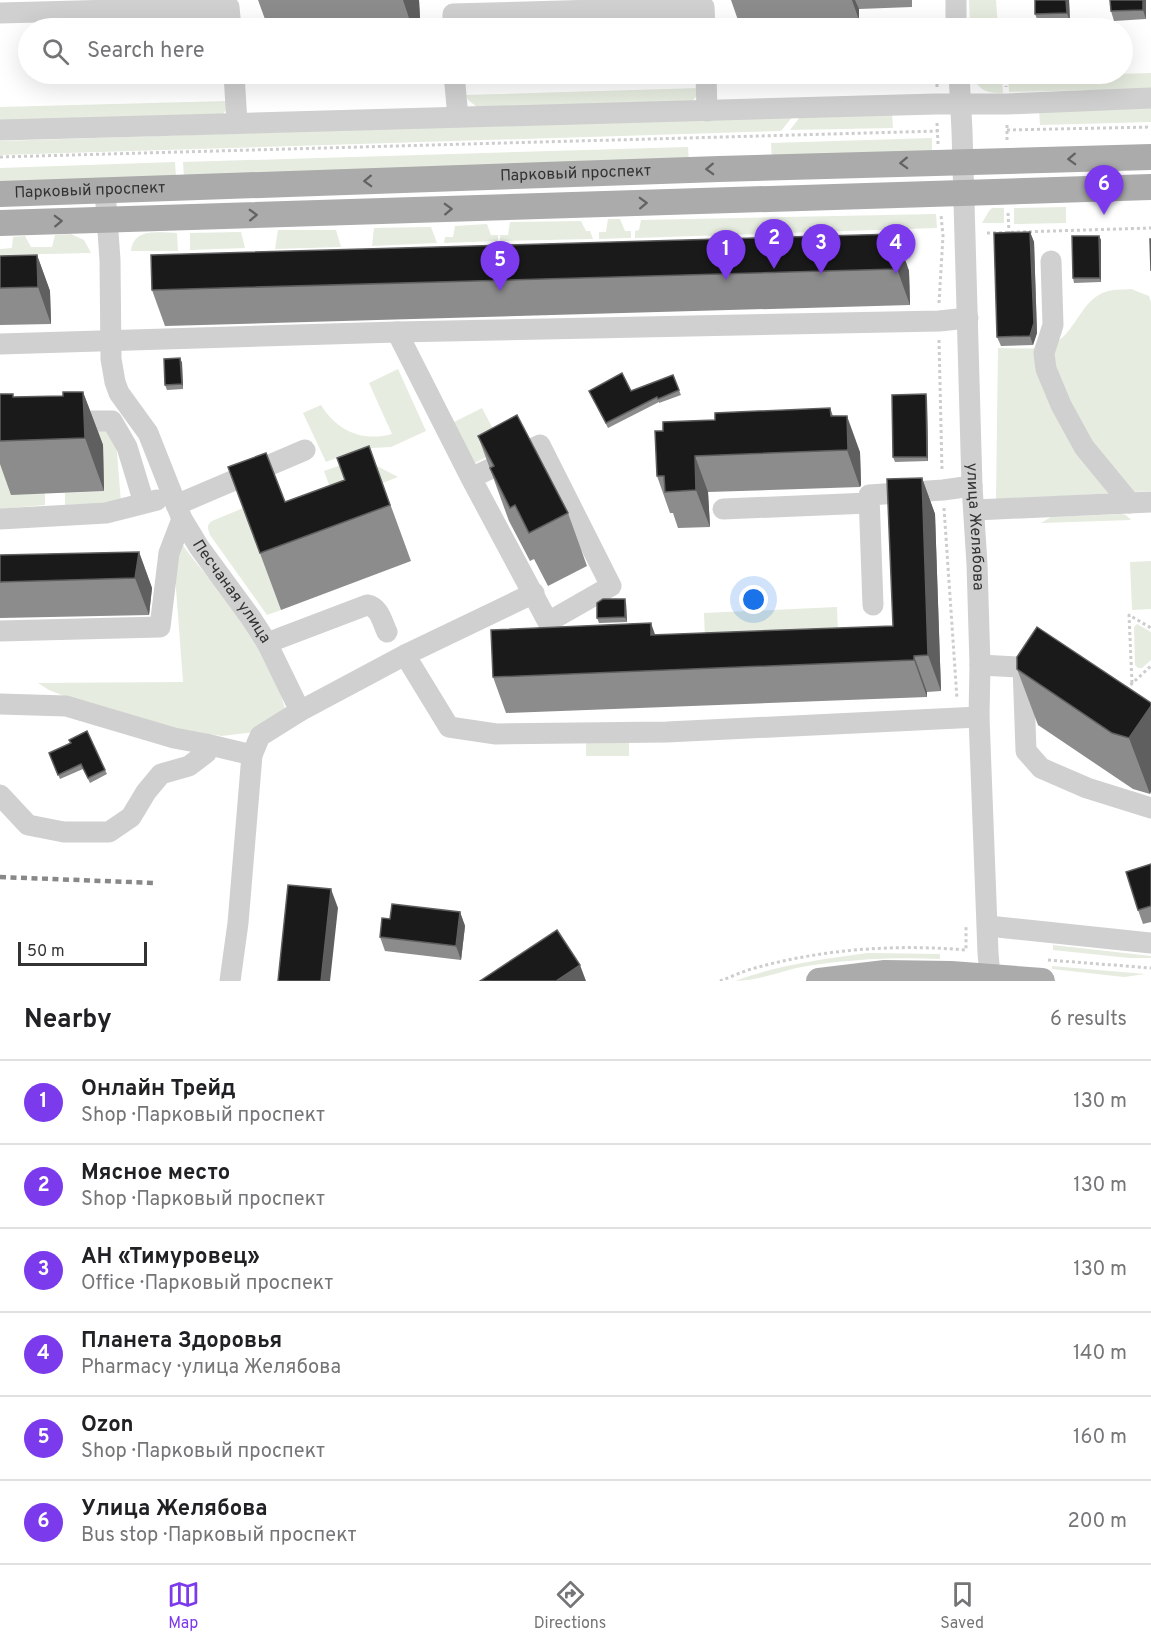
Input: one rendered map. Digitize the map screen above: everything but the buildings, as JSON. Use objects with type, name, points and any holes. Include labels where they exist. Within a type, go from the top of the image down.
[{"type":"main road","name":"Парковый проспект","points":[[0,194],[1151,157]]},
{"type":"main road","name":"Парковый проспект","points":[[0,223],[1151,187]]},
{"type":"main road","points":[[819,981],[885,973],[951,974],[990,979],[1044,970]]},
{"type":"street","points":[[956,0],[956,18]]},
{"type":"street","points":[[0,13],[232,3],[231,18]]},
{"type":"street","points":[[453,18],[453,14],[704,7],[705,18]]},
{"type":"street","points":[[235,84],[237,123]]},
{"type":"street","points":[[455,84],[458,117]]},
{"type":"street","points":[[706,84],[707,111]]},
{"type":"street","name":"улица Желябова","points":[[960,84],[980,666],[979,717],[990,979]]},
{"type":"street","points":[[0,130],[1151,98]]},
{"type":"street","name":"Песчаная улица","points":[[105,190],[110,260],[111,359],[119,393],[148,433],[176,507],[199,547],[267,643],[300,711]]},
{"type":"street","points":[[1051,261],[1053,325],[1044,352],[1046,369],[1060,405],[1084,447],[1141,503]]},
{"type":"street","points":[[0,344],[397,332],[927,321],[968,318]]},
{"type":"street","points":[[397,332],[471,478],[548,622],[611,586],[540,444],[471,478]]},
{"type":"street","points":[[45,421],[112,421],[127,447],[144,503]]},
{"type":"street","points":[[0,519],[106,513],[144,503],[176,507],[304,450]]},
{"type":"street","points":[[873,605],[869,495],[972,486]]},
{"type":"street","points":[[723,508],[869,503]]},
{"type":"street","points":[[975,510],[1141,503]]},
{"type":"street","points":[[0,631],[160,627],[176,507]]},
{"type":"street","points":[[230,981],[238,922],[252,755],[260,736],[300,711],[405,655],[534,593]]},
{"type":"street","points":[[267,643],[367,605],[377,609],[387,632]]},
{"type":"street","points":[[405,655],[449,727],[496,734],[667,732],[979,717]]},
{"type":"street","points":[[980,666],[1023,666],[1058,670]]},
{"type":"street","points":[[1023,666],[1026,751],[1041,768],[1087,788],[1151,808]]},
{"type":"street","points":[[0,704],[66,706],[174,738],[252,755]]},
{"type":"street","points":[[0,795],[28,825],[64,832],[109,832],[131,817],[146,792],[161,774],[189,766],[206,753],[206,744]]},
{"type":"street","points":[[988,926],[1151,943]]},
{"type":"path","points":[[1007,140],[1007,130],[1151,127]]},
{"type":"path","points":[[0,157],[938,131]]},
{"type":"path","points":[[1008,211],[1009,232]]},
{"type":"path","points":[[941,215],[942,236]]},
{"type":"path","points":[[987,233],[1151,228]]},
{"type":"path","points":[[1132,683],[1129,615],[1151,628]]},
{"type":"path","points":[[1122,692],[1151,666]]},
{"type":"path","points":[[1044,970],[1151,968]]},
{"type":"shaded area","points":[[969,0],[996,0],[997,18],[970,18]]},
{"type":"shaded area","points":[[1151,73],[1151,89],[1009,92],[1008,84],[1133,84],[1133,74]]},
{"type":"shaded area","points":[[978,84],[1002,84],[1003,93],[985,91]]},
{"type":"shaded area","points":[[700,88],[692,101],[477,107],[468,100],[466,95]]},
{"type":"shaded area","points":[[228,101],[223,114],[0,124],[0,107]]},
{"type":"shaded area","points":[[1151,104],[1151,122],[1040,125],[1039,108]]},
{"type":"shaded area","points":[[892,113],[893,128],[790,130],[800,117]]},
{"type":"shaded area","points":[[793,116],[781,131],[0,155],[0,141]]},
{"type":"shaded area","points":[[932,138],[932,156],[772,161],[771,143]]},
{"type":"shaded area","points":[[688,147],[689,164],[184,178],[183,162]]},
{"type":"shaded area","points":[[175,162],[176,177],[0,183],[0,168]]},
{"type":"shaded area","points":[[1066,207],[1066,223],[1014,224],[1014,208]]},
{"type":"shaded area","points":[[992,208],[1004,208],[1004,223],[982,223]]},
{"type":"shaded area","points":[[936,214],[937,228],[635,238],[635,231],[639,230],[641,220]]},
{"type":"shaded area","points":[[608,219],[620,219],[625,231],[631,231],[631,238],[599,239],[599,232],[606,232]]},
{"type":"shaded area","points":[[581,221],[586,231],[590,231],[593,239],[500,241],[500,235],[508,235],[510,222]]},
{"type":"shaded area","points":[[487,224],[491,235],[498,235],[498,241],[444,243],[445,237],[453,237],[455,226]]},
{"type":"shaded area","points":[[431,227],[437,243],[372,246],[374,228]]},
{"type":"shaded area","points":[[278,230],[336,230],[341,247],[275,249]]},
{"type":"shaded area","points":[[155,232],[177,233],[178,251],[131,251],[133,243],[142,235]]},
{"type":"shaded area","points":[[241,232],[245,248],[190,250],[190,233]]},
{"type":"shaded area","points":[[71,234],[84,240],[91,253],[0,255],[0,249],[12,248],[13,237],[25,236],[31,247],[52,247],[55,235]]},
{"type":"shaded area","points":[[1131,289],[1149,296],[1151,302],[1151,491],[996,500],[998,348],[1049,346],[1066,334],[1090,301],[1098,295],[1111,290]]},
{"type":"shaded area","points":[[398,369],[426,431],[391,447],[372,448],[326,462],[303,413],[321,405],[335,422],[351,432],[370,436],[392,434],[369,383]]},
{"type":"shaded area","points":[[482,408],[503,448],[473,464],[452,423]]},
{"type":"shaded area","points":[[107,425],[116,440],[121,503],[65,505],[65,493],[104,491],[45,493],[45,505],[0,509],[0,426]]},
{"type":"shaded area","points":[[350,462],[375,465],[398,477],[335,501],[324,471]]},
{"type":"shaded area","points":[[282,492],[287,509],[249,523],[281,610],[267,615],[210,535],[208,527],[212,521]]},
{"type":"shaded area","points":[[1122,514],[1131,520],[1041,523],[1051,517]]},
{"type":"shaded area","points":[[182,544],[242,621],[264,657],[276,683],[285,709],[255,732],[222,736],[182,730],[86,705],[38,683],[183,682],[174,562]]},
{"type":"shaded area","points":[[1151,561],[1151,609],[1132,610],[1130,562]]},
{"type":"shaded area","points":[[837,607],[838,633],[705,639],[704,613]]},
{"type":"shaded area","points":[[1137,624],[1151,632],[1151,660],[1142,668],[1135,665],[1134,627]]},
{"type":"shaded area","points":[[629,742],[629,756],[586,756],[586,743]]},
{"type":"shaded area","points":[[1053,945],[1151,956],[1151,958],[1053,950]]},
{"type":"shaded area","points":[[868,953],[940,954],[940,959],[890,958],[840,962],[807,966],[735,981],[751,975],[817,960]]},
{"type":"shaded area","points":[[1052,966],[1145,974],[1124,977],[1052,969]]},
{"type":"railway","points":[[0,877],[155,883]]},
{"type":"place","name":"Улица Желябова","points":[[1104,215]]},
{"type":"place","name":"Мясное место","points":[[774,269]]},
{"type":"place","name":"АН «Тимуровец»","points":[[821,274]]},
{"type":"place","name":"Планета Здоровья","points":[[896,274]]},
{"type":"place","name":"Онлайн Трейд","points":[[726,280]]},
{"type":"place","name":"Ozon","points":[[500,291]]}]
